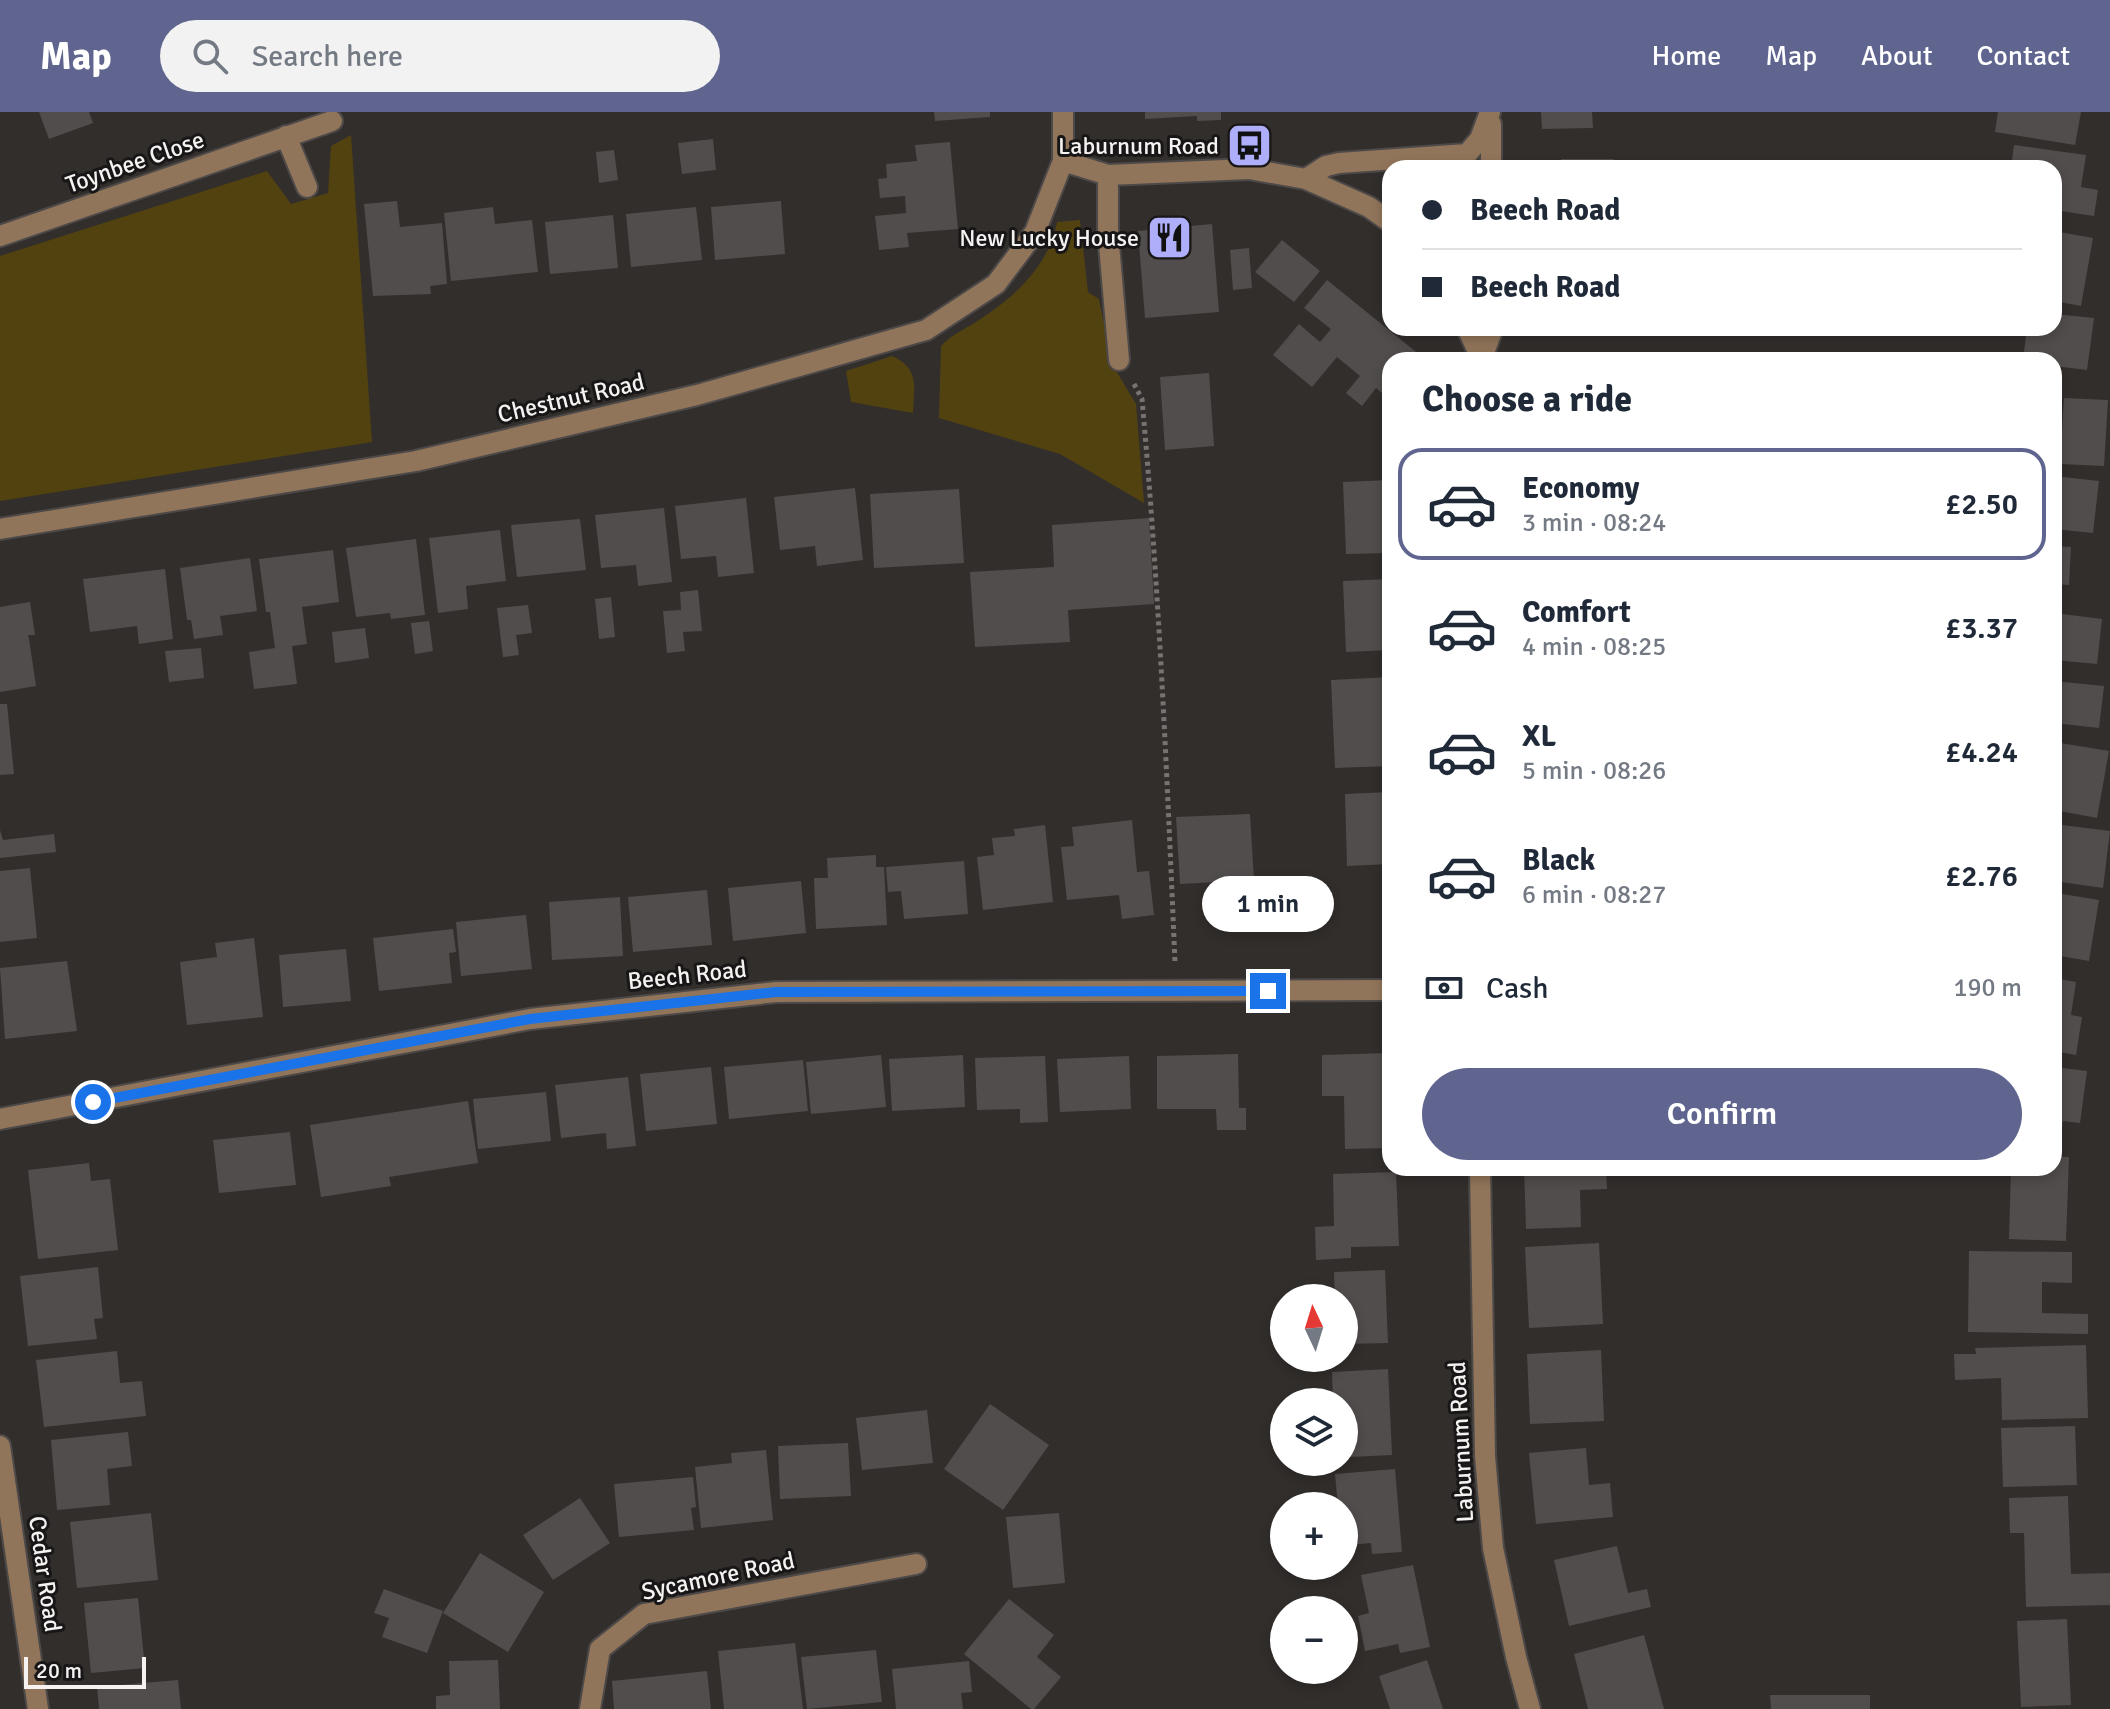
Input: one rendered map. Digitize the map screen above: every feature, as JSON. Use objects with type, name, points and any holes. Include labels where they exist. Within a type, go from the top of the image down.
[{"type":"street","points":[[1063,112],[1063,161],[1108,175],[1249,169],[1306,179],[1369,207],[1382,216]]},
{"type":"street","points":[[1490,112],[1491,160]]},
{"type":"street","points":[[1396,160],[1467,154],[1480,139],[1490,112]]},
{"type":"street","name":"Toynbee Close","points":[[0,236],[332,121]]},
{"type":"street","points":[[286,136],[307,187]]},
{"type":"street","name":"Chestnut Road","points":[[0,529],[416,461],[697,395],[926,330],[996,284],[1035,232],[1063,161]]},
{"type":"street","points":[[1306,179],[1326,166],[1382,161]]},
{"type":"street","points":[[1108,175],[1108,233],[1119,360]]},
{"type":"street","name":"Beech Road","points":[[0,1119],[530,1019],[776,992],[1382,990]]},
{"type":"street","name":"Laburnum Road","points":[[1480,1176],[1486,1472],[1493,1548],[1530,1709]]},
{"type":"street","name":"Cedar Road","points":[[0,1446],[38,1709]]},
{"type":"street","name":"Sycamore Road","points":[[590,1709],[600,1649],[644,1614],[916,1564]]},
{"type":"path","points":[[1119,360],[1142,399],[1149,471],[1164,688],[1176,992]]},
{"type":"shaded area","points":[[351,135],[372,442],[0,501],[0,256],[267,171],[291,204],[328,193],[331,146]]},
{"type":"shaded area","points":[[1080,220],[1088,292],[1099,299],[1112,364],[1136,404],[1144,503],[1060,454],[939,418],[941,346],[1019,289],[1047,251],[1057,222]]},
{"type":"shaded area","points":[[892,356],[911,373],[913,413],[851,402],[846,371]]},
{"type":"building","points":[[39,112],[89,112],[93,123],[49,139]]},
{"type":"building","points":[[934,112],[990,112],[990,117],[935,121]]},
{"type":"building","points":[[1145,112],[1221,112],[1221,120],[1197,121],[1197,116],[1145,119]]},
{"type":"building","points":[[1541,112],[1592,112],[1593,128],[1542,129]]},
{"type":"building","points":[[1998,112],[2081,112],[2075,145],[1995,132]]},
{"type":"building","points":[[713,139],[716,170],[682,174],[678,143]]},
{"type":"building","points":[[950,142],[958,229],[907,233],[909,247],[879,250],[875,216],[906,213],[905,196],[880,198],[878,179],[887,178],[886,164],[917,161],[915,145]]},
{"type":"building","points":[[2014,145],[2086,155],[2081,187],[2098,190],[2094,216],[2062,211],[2062,160],[2012,160]]},
{"type":"building","points":[[614,150],[618,180],[599,183],[596,152]]},
{"type":"building","points":[[1561,159],[1614,159],[1614,160]]},
{"type":"building","points":[[397,201],[400,227],[442,223],[447,284],[430,286],[431,294],[373,296],[364,204]]},
{"type":"building","points":[[781,201],[785,254],[715,260],[711,207]]},
{"type":"building","points":[[493,207],[495,224],[532,220],[538,272],[451,281],[444,213]]},
{"type":"building","points":[[696,207],[702,260],[631,267],[626,214]]},
{"type":"building","points":[[613,215],[618,268],[550,274],[545,222]]},
{"type":"building","points":[[1212,224],[1219,312],[1145,318],[1138,231]]},
{"type":"building","points":[[2062,232],[2093,238],[2081,306],[2062,302]]},
{"type":"building","points":[[1282,240],[1320,271],[1294,302],[1255,272]]},
{"type":"building","points":[[1249,248],[1252,288],[1233,290],[1230,250]]},
{"type":"building","points":[[1327,280],[1382,324],[1382,336],[1396,336],[1416,352],[1382,352],[1382,393],[1376,388],[1362,406],[1346,393],[1360,376],[1337,357],[1312,387],[1273,355],[1299,324],[1320,342],[1331,329],[1304,308]]},
{"type":"building","points":[[2062,315],[2094,318],[2087,370],[2062,367],[2062,352],[2024,352],[2026,336],[2062,336]]},
{"type":"building","points":[[1209,373],[1214,446],[1165,450],[1160,377]]},
{"type":"building","points":[[2064,398],[2108,400],[2104,466],[2062,464]]},
{"type":"building","points":[[2062,477],[2099,481],[2093,533],[2062,530]]},
{"type":"building","points":[[1382,480],[1382,553],[1346,554],[1343,482]]},
{"type":"building","points":[[855,488],[863,560],[817,566],[815,546],[780,550],[774,497]]},
{"type":"building","points":[[959,489],[964,563],[874,568],[870,494]]},
{"type":"building","points":[[746,498],[754,573],[718,577],[716,556],[681,559],[675,506]]},
{"type":"building","points":[[664,508],[672,582],[638,586],[636,565],[601,568],[595,515]]},
{"type":"building","points":[[1149,518],[1154,604],[1068,610],[1070,642],[975,647],[970,572],[1054,567],[1052,525]]},
{"type":"building","points":[[580,519],[586,570],[517,577],[511,525]]},
{"type":"building","points":[[500,530],[506,581],[466,586],[468,609],[438,613],[429,538]]},
{"type":"building","points":[[416,539],[425,615],[391,619],[390,613],[356,617],[346,548]]},
{"type":"building","points":[[2062,546],[2071,547],[2069,585],[2062,585]]},
{"type":"building","points":[[333,550],[339,602],[302,607],[307,644],[292,646],[297,684],[254,689],[249,652],[275,648],[270,612],[266,612],[259,559]]},
{"type":"building","points":[[250,558],[257,611],[220,616],[223,635],[194,639],[191,620],[187,620],[180,568]]},
{"type":"building","points":[[165,569],[173,639],[139,644],[137,626],[90,632],[83,579]]},
{"type":"building","points":[[1382,579],[1382,650],[1346,652],[1343,581]]},
{"type":"building","points":[[698,590],[702,631],[683,632],[685,651],[667,653],[663,611],[681,610],[680,592]]},
{"type":"building","points":[[611,597],[615,637],[599,639],[595,599]]},
{"type":"building","points":[[30,602],[35,635],[28,635],[36,686],[0,692],[0,607]]},
{"type":"building","points":[[528,605],[532,633],[516,635],[519,655],[503,657],[497,608]]},
{"type":"building","points":[[2062,614],[2102,619],[2097,664],[2062,661]]},
{"type":"building","points":[[429,621],[433,651],[415,654],[411,623]]},
{"type":"building","points":[[365,628],[369,658],[335,663],[332,632]]},
{"type":"building","points":[[201,648],[204,678],[169,682],[165,651]]},
{"type":"building","points":[[1382,677],[1382,766],[1335,768],[1331,680]]},
{"type":"building","points":[[2062,682],[2104,686],[2099,728],[2062,724]]},
{"type":"building","points":[[0,704],[7,704],[14,774],[0,775]]},
{"type":"building","points":[[2062,743],[2109,751],[2097,818],[2062,811]]},
{"type":"building","points":[[1382,792],[1382,864],[1347,866],[1345,794]]},
{"type":"building","points":[[1250,814],[1254,880],[1180,884],[1176,817]]},
{"type":"building","points":[[1132,820],[1137,872],[1149,871],[1154,915],[1122,919],[1119,895],[1067,900],[1061,847],[1074,846],[1072,827]]},
{"type":"building","points":[[1045,825],[1053,902],[983,910],[977,857],[994,855],[992,838],[1015,836],[1014,829]]},
{"type":"building","points":[[2062,825],[2110,831],[2103,888],[2062,882]]},
{"type":"building","points":[[0,830],[3,840],[54,834],[56,852],[0,858]]},
{"type":"building","points":[[876,855],[876,867],[884,867],[887,925],[816,929],[814,878],[828,878],[827,858]]},
{"type":"building","points":[[964,861],[968,914],[904,919],[901,891],[888,892],[886,867]]},
{"type":"building","points":[[30,868],[37,938],[0,942],[0,871]]},
{"type":"building","points":[[801,881],[806,933],[733,941],[728,888]]},
{"type":"building","points":[[707,890],[712,945],[633,952],[628,897]]},
{"type":"building","points":[[2062,894],[2099,900],[2089,961],[2062,956]]},
{"type":"building","points":[[620,897],[623,956],[552,960],[549,902]]},
{"type":"building","points":[[526,915],[532,969],[461,976],[456,922]]},
{"type":"building","points":[[453,929],[456,952],[449,953],[452,983],[379,991],[373,938]]},
{"type":"building","points":[[254,938],[263,1017],[187,1025],[180,962],[217,957],[215,943]]},
{"type":"building","points":[[346,949],[351,1001],[283,1007],[279,955]]},
{"type":"building","points":[[67,961],[77,1031],[5,1039],[0,968]]},
{"type":"building","points":[[2062,979],[2076,982],[2071,1015],[2082,1017],[2076,1055],[2062,1052]]},
{"type":"building","points":[[1382,1053],[1382,1148],[1345,1149],[1344,1096],[1322,1096],[1322,1055]]},
{"type":"building","points":[[1238,1054],[1239,1108],[1246,1108],[1246,1130],[1217,1130],[1216,1109],[1157,1109],[1157,1056]]},
{"type":"building","points":[[881,1055],[886,1107],[811,1114],[806,1062]]},
{"type":"building","points":[[963,1055],[965,1107],[892,1111],[889,1059]]},
{"type":"building","points":[[1045,1056],[1048,1122],[1020,1123],[1020,1109],[977,1110],[975,1058]]},
{"type":"building","points":[[1129,1056],[1131,1109],[1060,1112],[1057,1059]]},
{"type":"building","points":[[803,1060],[808,1111],[729,1119],[724,1067]]},
{"type":"building","points":[[711,1067],[717,1124],[646,1131],[640,1074]]},
{"type":"building","points":[[2062,1068],[2087,1071],[2080,1123],[2063,1121],[2062,1128]]},
{"type":"building","points":[[628,1077],[636,1146],[607,1149],[606,1133],[561,1138],[555,1085]]},
{"type":"building","points":[[546,1092],[551,1141],[478,1149],[473,1099]]},
{"type":"building","points":[[468,1101],[478,1163],[389,1177],[391,1186],[321,1197],[310,1125]]},
{"type":"building","points":[[290,1132],[296,1185],[219,1193],[213,1140]]},
{"type":"building","points":[[2062,1157],[2069,1157],[2066,1241],[2009,1239],[2011,1176],[2062,1176]]},
{"type":"building","points":[[89,1163],[91,1181],[110,1179],[118,1250],[38,1259],[28,1170]]},
{"type":"building","points":[[1382,1172],[1382,1176],[1396,1176],[1399,1246],[1351,1247],[1351,1258],[1316,1260],[1315,1227],[1334,1226],[1333,1174]]},
{"type":"building","points":[[1524,1176],[1606,1176],[1607,1189],[1580,1190],[1581,1227],[1526,1229]]},
{"type":"building","points":[[1599,1243],[1603,1324],[1529,1328],[1525,1247]]},
{"type":"building","points":[[1969,1251],[2072,1252],[2072,1283],[2042,1282],[2042,1313],[2088,1314],[2088,1334],[1968,1332]]},
{"type":"building","points":[[98,1267],[103,1318],[94,1319],[97,1339],[28,1346],[20,1276]]},
{"type":"building","points":[[1385,1270],[1388,1343],[1358,1344],[1358,1284],[1334,1284],[1334,1272]]},
{"type":"building","points":[[2086,1345],[2088,1418],[2002,1420],[2001,1378],[1955,1380],[1954,1354],[1976,1354],[1975,1348]]},
{"type":"building","points":[[1601,1350],[1604,1421],[1530,1424],[1527,1354]]},
{"type":"building","points":[[117,1351],[120,1383],[142,1381],[146,1416],[44,1427],[36,1360]]},
{"type":"building","points":[[1388,1369],[1392,1455],[1358,1457],[1358,1388],[1333,1388],[1332,1372]]},
{"type":"building","points":[[990,1404],[1049,1445],[1003,1510],[944,1469]]},
{"type":"building","points":[[927,1410],[933,1463],[862,1470],[856,1418]]},
{"type":"building","points":[[2075,1426],[2077,1485],[2003,1487],[2001,1428]]},
{"type":"building","points":[[128,1432],[132,1466],[107,1469],[110,1505],[57,1510],[51,1440]]},
{"type":"building","points":[[848,1443],[851,1496],[780,1499],[778,1446]]},
{"type":"building","points":[[1586,1448],[1589,1485],[1610,1483],[1613,1517],[1536,1524],[1529,1453]]},
{"type":"building","points":[[766,1450],[773,1520],[701,1528],[695,1467],[732,1463],[731,1453]]},
{"type":"building","points":[[1395,1469],[1402,1552],[1372,1554],[1371,1543],[1358,1544],[1358,1492],[1337,1492],[1335,1476],[1358,1476],[1358,1472]]},
{"type":"building","points":[[693,1477],[696,1507],[691,1508],[694,1530],[619,1537],[614,1484]]},
{"type":"building","points":[[2068,1496],[2071,1574],[2110,1573],[2110,1605],[2026,1607],[2024,1533],[2010,1533],[2009,1498]]},
{"type":"building","points":[[580,1498],[610,1543],[553,1580],[523,1535]]},
{"type":"building","points":[[151,1513],[158,1580],[77,1588],[70,1522]]},
{"type":"building","points":[[1059,1513],[1065,1583],[1013,1588],[1006,1517]]},
{"type":"building","points":[[1617,1546],[1628,1593],[1647,1589],[1651,1607],[1569,1626],[1554,1560]]},
{"type":"building","points":[[480,1553],[544,1592],[508,1652],[443,1613]]},
{"type":"building","points":[[1413,1565],[1430,1647],[1400,1653],[1398,1644],[1365,1651],[1358,1616],[1369,1613],[1361,1575]]},
{"type":"building","points":[[384,1589],[443,1611],[427,1653],[382,1637],[389,1618],[374,1613]]},
{"type":"building","points":[[138,1598],[145,1668],[91,1673],[84,1603]]},
{"type":"building","points":[[1009,1599],[1054,1635],[1037,1657],[1061,1677],[1034,1709],[964,1654]]},
{"type":"building","points":[[2067,1619],[2071,1705],[2021,1707],[2017,1621]]},
{"type":"building","points":[[1644,1635],[1664,1709],[1588,1709],[1574,1654]]},
{"type":"building","points":[[795,1643],[803,1709],[724,1709],[718,1651]]},
{"type":"building","points":[[876,1650],[882,1702],[807,1709],[801,1657]]},
{"type":"building","points":[[498,1660],[500,1709],[436,1709],[436,1696],[450,1695],[449,1661]]},
{"type":"building","points":[[1427,1660],[1443,1709],[1390,1709],[1379,1676]]},
{"type":"building","points":[[969,1661],[972,1692],[961,1693],[963,1709],[896,1709],[892,1669]]},
{"type":"building","points":[[707,1671],[711,1709],[614,1709],[612,1681]]},
{"type":"building","points":[[178,1680],[181,1709],[99,1709],[97,1687]]},
{"type":"building","points":[[1770,1695],[1870,1695],[1870,1709],[1771,1709]]},
{"type":"place","name":"Laburnum Road","points":[[1250,146]]},
{"type":"place","name":"New Lucky House","points":[[1170,238]]},
{"type":"route","points":[[93,1102],[530,1019],[776,992],[1268,991]]}]
